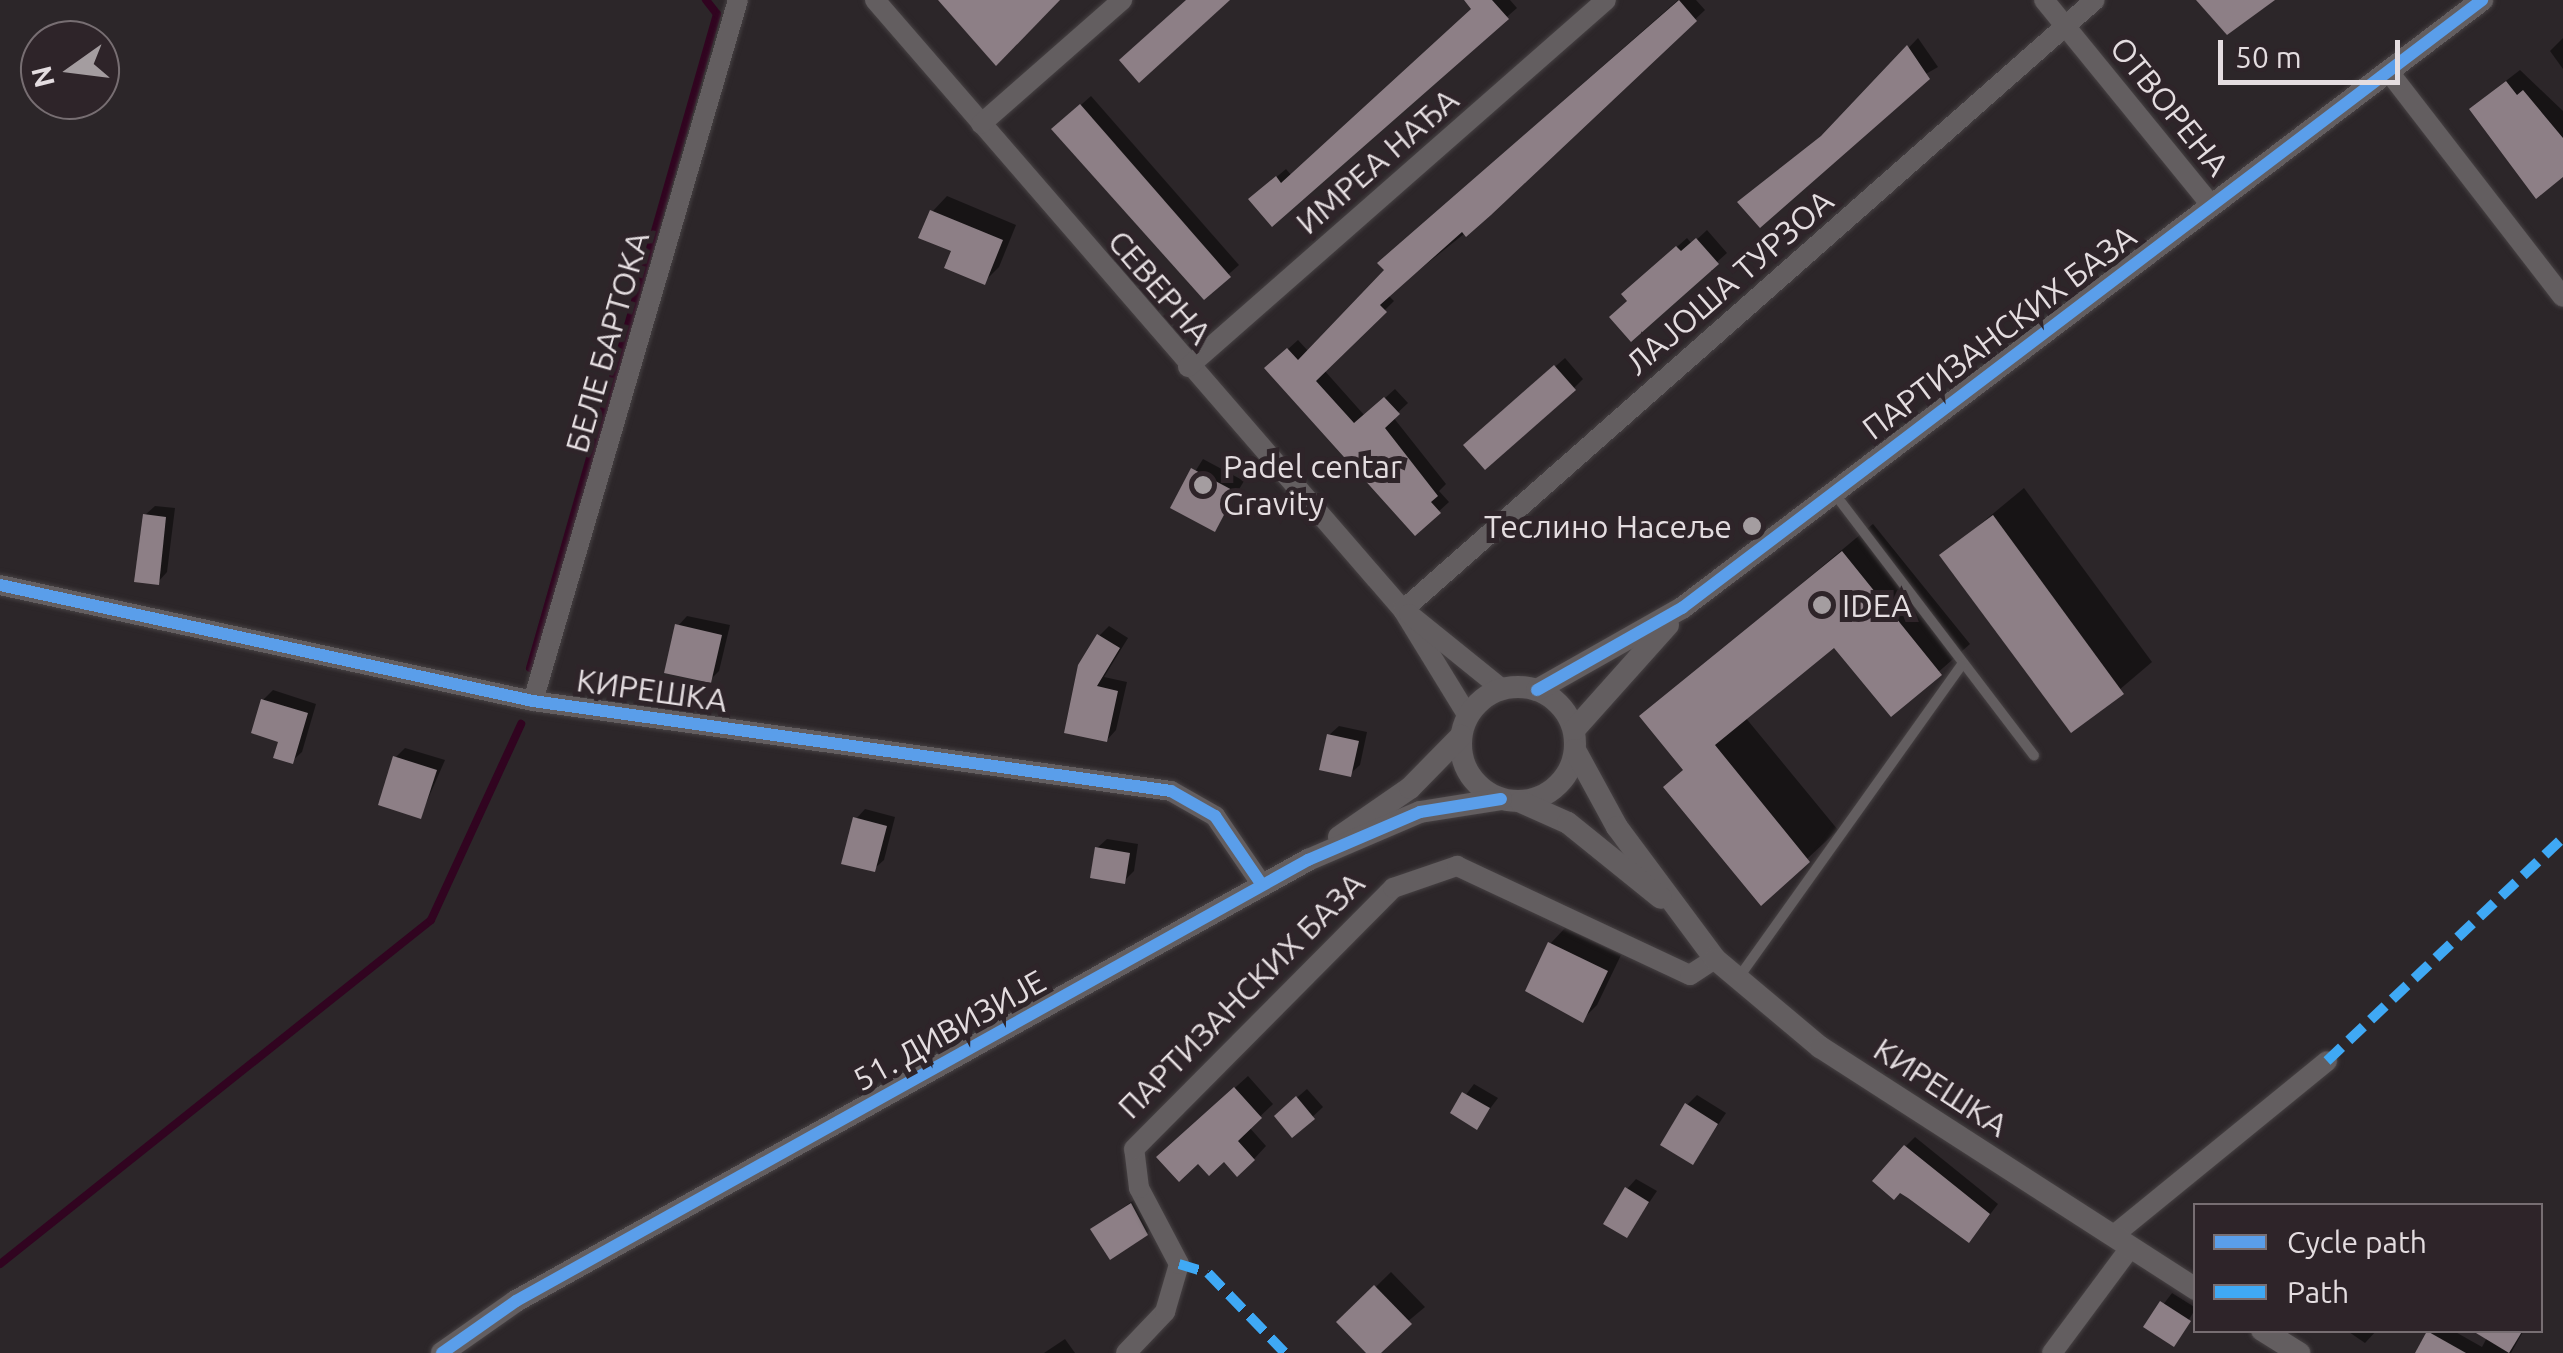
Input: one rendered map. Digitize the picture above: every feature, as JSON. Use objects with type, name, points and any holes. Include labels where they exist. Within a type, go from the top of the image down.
[{"type":"street","name":"БЕЛЕ БАРТОКА","points":[[533,702],[738,0]]},
{"type":"street","name":"СЕВЕРНА","points":[[875,0],[1403,610],[1502,690]]},
{"type":"street","points":[[980,124],[1122,0]]},
{"type":"street","name":"ИМРЕА НАЂА","points":[[1188,366],[1606,0]]},
{"type":"street","name":"ОТВОРЕНА","points":[[2044,0],[2211,204]]},
{"type":"street","name":"ЛАЈОША ТУРЗОА","points":[[1403,610],[2095,0]]},
{"type":"street","name":"ПАРТИЗАНСКИХ БАЗА","points":[[1537,690],[1682,608],[2482,0]]},
{"type":"street","points":[[2389,72],[2563,296]]},
{"type":"street","name":"КИРЕШКА","points":[[0,584],[533,702],[1171,791],[1215,816],[1262,885]]},
{"type":"street","name":"ПАРТИЗАНСКИХ БАЗА","points":[[1574,740],[1682,608]]},
{"type":"street","name":"СЕВЕРНА","points":[[1403,610],[1465,726]]},
{"type":"street","points":[[1502,690],[1537,690],[1564,710],[1574,740],[1558,786],[1511,800],[1470,775],[1465,726],[1502,690]]},
{"type":"street","name":"51. ДИВИЗИЈЕ","points":[[1308,860],[1410,788],[1465,726]]},
{"type":"street","name":"КИРЕШКА","points":[[1574,740],[1606,810],[1716,959],[1834,1057],[2193,1287]]},
{"type":"street","name":"КИРЕШКА","points":[[1511,800],[1568,823],[1676,909]]},
{"type":"street","name":"51. ДИВИЗИЈЕ","points":[[442,1353],[516,1301],[1308,860],[1420,812],[1511,800]]},
{"type":"street","name":"ПАРТИЗАНСКИХ БАЗА","points":[[1126,1353],[1165,1312],[1179,1264],[1140,1188],[1134,1149],[1393,888],[1457,866],[1690,975],[1716,959]]},
{"type":"street","points":[[2052,1353],[2122,1241],[2327,1062]]},
{"type":"street","points":[[2267,1333],[2298,1353]]},
{"type":"lane","points":[[1834,492],[2034,756]]},
{"type":"lane","points":[[1738,978],[1962,664]]},
{"type":"building","points":[[938,0],[1060,0],[996,66]]},
{"type":"building","points":[[1186,0],[1230,0],[1139,83],[1119,60]]},
{"type":"building","points":[[1464,0],[1492,0],[1509,19],[1272,227],[1248,199],[1276,176],[1281,183],[1471,9]]},
{"type":"building","points":[[1679,0],[1697,21],[1491,215],[1466,237],[1462,232],[1380,305],[1387,312],[1316,381],[1354,423],[1384,397],[1400,414],[1385,428],[1438,496],[1431,502],[1441,513],[1415,536],[1264,368],[1287,348],[1298,360],[1384,270],[1377,263]]},
{"type":"building","points":[[2196,0],[2275,0],[2227,35]]},
{"type":"building","points":[[1907,45],[1930,79],[1760,228],[1737,202],[1821,136]]},
{"type":"building","points":[[2506,81],[2517,95],[2523,90],[2563,138],[2563,177],[2536,199],[2469,109]]},
{"type":"building","points":[[1080,104],[1231,277],[1204,300],[1051,129]]},
{"type":"building","points":[[930,210],[1003,240],[985,285],[944,268],[951,251],[918,238]]},
{"type":"building","points":[[1696,238],[1719,264],[1631,342],[1609,317],[1627,301],[1621,294],[1676,246],[1681,251]]},
{"type":"building","points":[[1554,365],[1576,390],[1485,470],[1463,445]]},
{"type":"building","points":[[1191,468],[1236,492],[1215,532],[1170,508]]},
{"type":"building","points":[[143,514],[166,517],[159,585],[134,582]]},
{"type":"building","points":[[1993,515],[2124,694],[2071,733],[1939,555]]},
{"type":"building","points":[[1842,551],[1942,675],[1891,717],[1834,648],[1715,745],[1810,862],[1761,906],[1663,787],[1683,770],[1639,716]]},
{"type":"building","points":[[675,624],[722,635],[711,683],[664,673]]},
{"type":"building","points":[[1097,634],[1120,648],[1097,686],[1118,691],[1107,742],[1064,733],[1078,665]]},
{"type":"building","points":[[261,699],[308,713],[293,764],[273,758],[278,742],[251,733]]},
{"type":"building","points":[[1327,734],[1359,741],[1351,777],[1319,770]]},
{"type":"building","points":[[393,756],[437,770],[421,819],[378,805]]},
{"type":"building","points":[[853,817],[887,826],[875,872],[841,864]]},
{"type":"building","points":[[1095,847],[1130,853],[1125,884],[1090,878]]},
{"type":"building","points":[[1548,942],[1608,971],[1583,1023],[1525,991]]},
{"type":"building","points":[[1234,1087],[1262,1118],[1238,1141],[1255,1160],[1237,1177],[1224,1162],[1209,1176],[1198,1164],[1179,1182],[1156,1157]]},
{"type":"building","points":[[1462,1092],[1490,1108],[1477,1130],[1450,1113]]},
{"type":"building","points":[[1296,1096],[1315,1119],[1292,1138],[1274,1116]]},
{"type":"building","points":[[1685,1103],[1718,1124],[1693,1165],[1660,1145]]},
{"type":"building","points":[[1904,1145],[1990,1214],[1969,1243],[1908,1198],[1900,1193],[1894,1200],[1872,1181]]},
{"type":"building","points":[[1625,1187],[1649,1202],[1627,1238],[1603,1224]]},
{"type":"building","points":[[1131,1203],[1148,1235],[1110,1260],[1090,1229]]},
{"type":"building","points":[[1374,1285],[1412,1324],[1381,1353],[1366,1353],[1336,1322]]},
{"type":"building","points":[[2160,1301],[2191,1321],[2174,1347],[2143,1327]]},
{"type":"building","points":[[2426,1333],[2431,1333],[2466,1353],[2415,1353]]},
{"type":"building","points":[[2476,1333],[2521,1333],[2509,1353]]},
{"type":"waterway","points":[[530,668],[717,14],[706,0]]},
{"type":"waterway","points":[[0,1264],[431,920],[521,724]]},
{"type":"marked path","points":[[2327,1061],[2563,838]]},
{"type":"marked path","points":[[1179,1264],[1208,1273],[1285,1353]]},
{"type":"cycle path","points":[[1537,690],[1682,608],[2482,0]]},
{"type":"cycle path","points":[[0,585],[533,701],[1171,791],[1215,816],[1262,885]]},
{"type":"cycle path","points":[[442,1353],[516,1301],[1308,860],[1420,812],[1501,799]]},
{"type":"place","name":"Padel centar Gravity","points":[[1203,485]]},
{"type":"place","name":"Теслино Насеље","points":[[1752,526]]},
{"type":"place","name":"IDEA","points":[[1822,605]]}]
